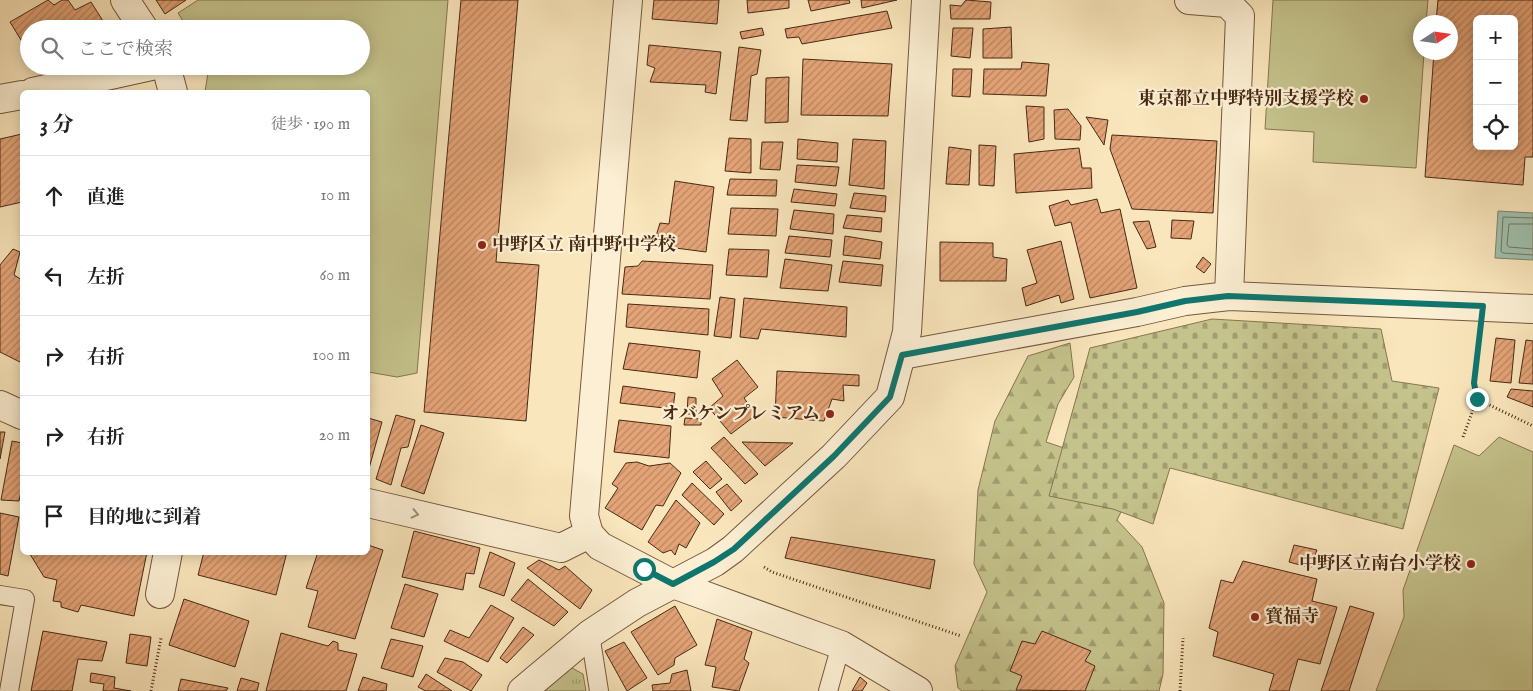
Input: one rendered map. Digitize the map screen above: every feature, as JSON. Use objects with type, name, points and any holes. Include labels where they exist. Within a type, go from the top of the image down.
[{"type":"street","points":[[125,0],[138,20]]},
{"type":"street","points":[[628,0],[584,516],[589,534],[600,546],[673,584],[841,645],[918,691]]},
{"type":"street","points":[[522,691],[590,634],[637,603],[714,562],[734,549],[834,456],[890,397],[907,332],[926,0]]},
{"type":"street","points":[[1189,0],[1226,3],[1240,16],[1228,296]]},
{"type":"street","points":[[42,90],[110,75]]},
{"type":"street","points":[[168,75],[172,90]]},
{"type":"street","points":[[0,100],[20,95]]},
{"type":"street","points":[[902,355],[1137,312],[1185,301],[1228,296],[1533,309]]},
{"type":"street","points":[[370,503],[561,548],[589,534]]},
{"type":"street","points":[[160,594],[167,555]]},
{"type":"lane","points":[[0,595],[25,599],[9,691]]},
{"type":"lane","points":[[590,634],[599,691]]},
{"type":"lane","points":[[828,691],[841,645]]},
{"type":"path","points":[[1463,437],[1477,399],[1474,383],[1483,306]]},
{"type":"path","points":[[1477,399],[1533,426]]},
{"type":"path","points":[[734,549],[772,572],[962,636]]},
{"type":"path","points":[[151,691],[161,638]]},
{"type":"path","points":[[1180,691],[1184,638]]},
{"type":"green space","points":[[198,0],[448,0],[417,373],[397,377],[370,372],[370,90],[205,90],[208,75],[370,75],[370,20],[182,20],[178,13]]},
{"type":"green space","points":[[1273,0],[1428,0],[1427,15],[1413,15],[1413,60],[1424,60],[1416,168],[1313,162],[1314,132],[1265,129]]},
{"type":"green space","points":[[1212,319],[1381,329],[1392,381],[1439,388],[1403,529],[1170,468],[1153,524],[1113,509],[1049,496],[1090,348]]},
{"type":"green space","points":[[1070,343],[1074,377],[1058,404],[1046,442],[1082,454],[1135,484],[1117,520],[1142,547],[1164,603],[1163,674],[1159,691],[962,691],[958,688],[955,666],[987,592],[974,564],[978,490],[995,421],[1028,356]]},
{"type":"green space","name":"中野区立南台小学校","points":[[1499,437],[1533,452],[1533,691],[1376,691],[1404,617],[1403,590],[1454,445],[1479,456]]},
{"type":"green space","points":[[570,667],[583,674],[586,691],[545,691]]},
{"type":"water","points":[[1498,211],[1533,213],[1533,260],[1495,258]]},
{"type":"building","points":[[48,0],[54,5],[62,0],[68,0],[75,10],[91,2],[102,20],[20,20],[20,38],[10,22]]},
{"type":"building","points":[[156,0],[186,0],[165,14]]},
{"type":"building","points":[[461,0],[518,0],[496,262],[539,265],[526,421],[424,412]]},
{"type":"building","points":[[654,0],[719,0],[717,24],[652,19]]},
{"type":"building","points":[[747,0],[789,0],[789,8],[748,13]]},
{"type":"building","points":[[808,0],[849,0],[850,3],[811,11]]},
{"type":"building","points":[[861,0],[897,0],[862,8]]},
{"type":"building","points":[[966,0],[991,2],[990,19],[951,19],[950,5],[961,6]]},
{"type":"building","points":[[1438,0],[1533,0],[1533,157],[1525,157],[1523,185],[1425,177],[1433,60],[1458,60],[1458,15],[1437,15]]},
{"type":"building","points":[[887,11],[892,28],[802,44],[799,37],[787,38],[785,29]]},
{"type":"building","points":[[1011,27],[1012,58],[983,58],[983,29]]},
{"type":"building","points":[[762,28],[764,35],[742,39],[740,32]]},
{"type":"building","points":[[953,28],[973,28],[970,58],[951,56]]},
{"type":"building","points":[[649,45],[721,52],[716,94],[705,92],[706,85],[650,82],[655,68],[647,65]]},
{"type":"building","points":[[739,47],[761,50],[757,74],[751,76],[747,121],[730,120]]},
{"type":"building","points":[[803,59],[892,64],[888,116],[801,115]]},
{"type":"building","points":[[1022,62],[1049,64],[1046,96],[983,94],[984,69],[1021,69]]},
{"type":"building","points":[[953,69],[972,69],[970,97],[952,96]]},
{"type":"building","points":[[789,77],[788,122],[765,123],[766,78]]},
{"type":"building","points":[[1026,106],[1044,107],[1044,139],[1029,142]]},
{"type":"building","points":[[1068,109],[1081,126],[1080,140],[1055,139],[1054,110]]},
{"type":"building","points":[[1086,117],[1108,120],[1104,145]]},
{"type":"building","points":[[20,134],[20,202],[0,207],[0,139]]},
{"type":"building","points":[[1112,135],[1217,141],[1213,213],[1132,209],[1110,149]]},
{"type":"building","points":[[729,138],[751,139],[751,173],[725,171]]},
{"type":"building","points":[[798,139],[838,143],[837,162],[797,159]]},
{"type":"building","points":[[853,139],[886,141],[884,189],[849,185]]},
{"type":"building","points":[[762,142],[783,142],[780,170],[760,169]]},
{"type":"building","points":[[979,145],[996,146],[994,186],[979,185]]},
{"type":"building","points":[[949,147],[971,150],[969,185],[946,184]]},
{"type":"building","points":[[1079,148],[1082,168],[1091,168],[1092,188],[1016,193],[1014,154]]},
{"type":"building","points":[[797,165],[839,167],[836,186],[795,182]]},
{"type":"building","points":[[730,179],[777,180],[776,196],[727,195]]},
{"type":"building","points":[[675,181],[714,187],[706,252],[668,247],[670,237],[656,236],[660,223],[669,224]]},
{"type":"building","points":[[794,189],[837,194],[835,206],[791,202]]},
{"type":"building","points":[[854,193],[886,196],[885,212],[850,208]]},
{"type":"building","points":[[1097,199],[1101,213],[1120,209],[1137,288],[1090,298],[1071,222],[1055,226],[1049,206],[1068,200],[1071,205]]},
{"type":"building","points":[[731,208],[778,209],[776,236],[728,234]]},
{"type":"building","points":[[794,210],[834,214],[833,234],[790,229]]},
{"type":"building","points":[[847,215],[882,218],[881,232],[843,228]]},
{"type":"building","points":[[1172,220],[1194,221],[1191,239],[1171,238]]},
{"type":"building","points":[[1149,221],[1156,247],[1147,249],[1133,222]]},
{"type":"building","points":[[789,236],[832,240],[830,257],[785,253]]},
{"type":"building","points":[[845,236],[882,242],[880,259],[843,255]]},
{"type":"building","points":[[1061,241],[1074,299],[1061,303],[1059,295],[1026,306],[1022,288],[1037,283],[1027,250]]},
{"type":"building","points":[[940,242],[993,243],[993,257],[1007,259],[1006,281],[940,281]]},
{"type":"building","points":[[13,249],[20,252],[14,275],[20,279],[20,362],[0,352],[0,265]]},
{"type":"building","points":[[729,249],[769,250],[767,277],[726,275]]},
{"type":"building","points":[[1203,257],[1211,264],[1204,273],[1196,267]]},
{"type":"building","points":[[785,259],[832,265],[828,291],[780,288]]},
{"type":"building","points":[[642,261],[713,265],[710,299],[622,294],[625,267],[638,266]]},
{"type":"building","points":[[843,261],[883,265],[881,286],[839,282]]},
{"type":"building","points":[[720,297],[735,299],[731,338],[714,336]]},
{"type":"building","points":[[744,298],[847,307],[846,337],[761,329],[758,339],[740,337]]},
{"type":"building","points":[[628,304],[709,309],[708,335],[626,327]]},
{"type":"building","points":[[1496,338],[1515,340],[1511,383],[1490,381]]},
{"type":"building","points":[[1526,340],[1533,341],[1533,384],[1519,383]]},
{"type":"building","points":[[629,343],[700,351],[697,378],[623,369]]},
{"type":"building","points":[[737,360],[758,387],[744,398],[756,415],[731,434],[709,408],[723,396],[712,379]]},
{"type":"building","points":[[777,371],[859,375],[859,386],[843,385],[844,401],[832,399],[824,421],[775,417]]},
{"type":"building","points":[[623,386],[675,393],[673,409],[620,403]]},
{"type":"building","points":[[1511,389],[1533,391],[1533,407],[1507,397]]},
{"type":"building","points":[[688,397],[696,398],[696,414],[687,414]]},
{"type":"building","points":[[396,415],[415,420],[408,447],[401,448],[391,485],[376,479]]},
{"type":"building","points":[[685,418],[701,419],[701,425],[684,425]]},
{"type":"building","points":[[370,419],[382,422],[370,465]]},
{"type":"building","points":[[619,420],[671,426],[669,458],[614,452]]},
{"type":"building","points":[[421,425],[444,433],[424,494],[401,486]]},
{"type":"building","points":[[0,432],[5,432],[0,459]]},
{"type":"building","points":[[724,437],[758,474],[745,484],[711,448]]},
{"type":"building","points":[[12,441],[20,443],[19,501],[1,500]]},
{"type":"building","points":[[742,442],[793,443],[765,466]]},
{"type":"building","points":[[706,461],[722,479],[710,489],[693,472]]},
{"type":"building","points":[[637,462],[649,466],[670,463],[681,473],[663,506],[656,505],[642,530],[605,508],[618,488],[612,484],[626,463]]},
{"type":"building","points":[[692,483],[724,514],[714,525],[682,495]]},
{"type":"building","points":[[727,484],[742,501],[731,511],[716,492]]},
{"type":"building","points":[[676,500],[700,523],[686,548],[679,544],[675,555],[671,550],[663,553],[648,542]]},
{"type":"building","points":[[0,513],[19,517],[8,576],[0,574]]},
{"type":"building","points":[[414,531],[480,548],[474,574],[466,573],[463,590],[402,577]]},
{"type":"building","points":[[791,537],[935,560],[930,589],[785,558]]},
{"type":"building","points":[[1294,545],[1317,550],[1311,568],[1289,562]]},
{"type":"building","points":[[370,546],[383,550],[355,639],[308,627],[318,591],[306,588],[317,555],[370,555]]},
{"type":"building","points":[[490,552],[515,563],[504,596],[479,587]]},
{"type":"building","points":[[31,555],[146,555],[134,616],[81,605],[78,612],[61,607],[61,602],[53,601],[57,580],[44,577]]},
{"type":"building","points":[[203,555],[286,555],[276,595],[198,575]]},
{"type":"building","points":[[539,560],[559,570],[565,566],[592,590],[580,609],[527,568]]},
{"type":"building","points":[[1243,561],[1317,579],[1312,601],[1337,607],[1320,664],[1298,659],[1289,691],[1269,691],[1274,674],[1213,656],[1218,632],[1209,628],[1221,580],[1233,583]]},
{"type":"building","points":[[528,579],[568,612],[554,626],[511,600]]},
{"type":"building","points":[[405,584],[438,594],[424,637],[391,628]]},
{"type":"building","points":[[184,599],[249,621],[235,667],[169,645]]},
{"type":"building","points":[[491,605],[514,618],[488,662],[444,641],[450,630],[469,638]]},
{"type":"building","points":[[675,606],[697,645],[675,658],[674,665],[658,675],[631,632]]},
{"type":"building","points":[[1350,606],[1374,613],[1349,691],[1321,691]]},
{"type":"building","points":[[717,619],[752,632],[744,659],[749,663],[739,691],[712,687],[716,667],[705,665]]},
{"type":"building","points":[[523,627],[534,635],[507,663],[500,658]]},
{"type":"building","points":[[43,631],[107,642],[102,661],[78,659],[72,691],[31,691]]},
{"type":"building","points":[[1042,631],[1091,651],[1085,661],[1095,666],[1085,691],[1016,690],[1022,676],[1010,671],[1022,641],[1035,644]]},
{"type":"building","points":[[281,633],[328,646],[333,641],[338,643],[338,650],[357,654],[346,691],[266,691]]},
{"type":"building","points":[[130,634],[151,637],[147,666],[126,663]]},
{"type":"building","points":[[391,639],[423,646],[413,677],[381,668]]},
{"type":"building","points":[[624,642],[647,678],[627,691],[605,651]]},
{"type":"building","points":[[445,658],[463,662],[482,675],[471,691],[437,672]]},
{"type":"building","points":[[687,670],[691,691],[653,691],[652,685],[670,683],[672,674]]},
{"type":"building","points":[[91,673],[115,677],[114,688],[131,691],[103,691],[104,684],[90,682]]},
{"type":"building","points":[[426,674],[452,691],[426,691],[418,687]]},
{"type":"building","points":[[363,677],[387,684],[386,691],[358,691]]},
{"type":"building","points":[[860,677],[867,683],[862,691],[852,691]]},
{"type":"building","points":[[241,678],[259,683],[257,691],[237,691]]},
{"type":"building","points":[[181,679],[228,688],[226,691],[178,691]]},
{"type":"place","name":"東京都立中野特別支援学校","points":[[1364,99]]},
{"type":"place","name":"中野区立 南中野中学校","points":[[482,245]]},
{"type":"place","name":"オバケンプレミアム","points":[[830,414]]},
{"type":"place","name":"中野区立南台小学校","points":[[1471,564]]},
{"type":"place","name":"寳福寺","points":[[1255,617]]},
{"type":"route","points":[[644,569],[673,584],[734,549],[834,456],[890,397],[902,355],[1137,312],[1185,301],[1228,296],[1483,306],[1474,383],[1477,399]]}]
